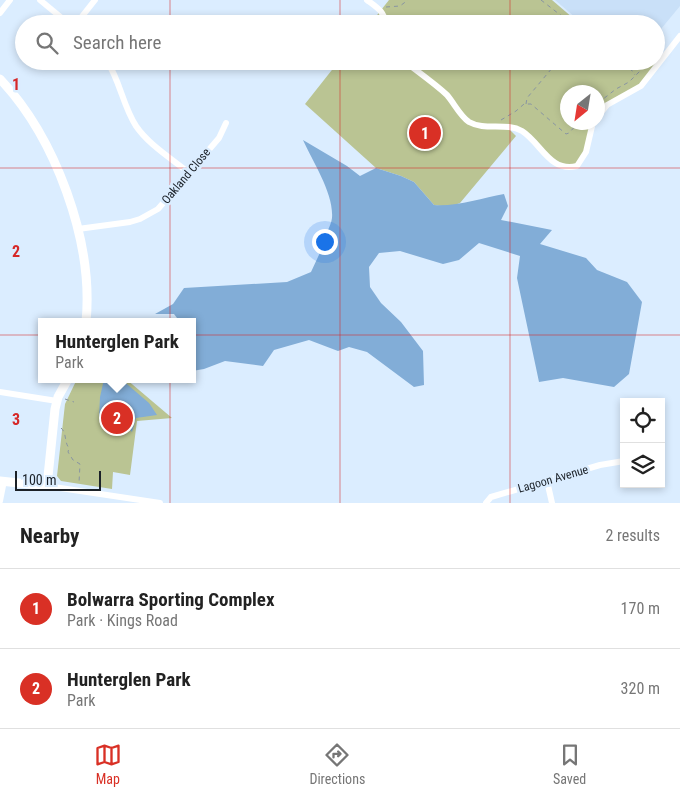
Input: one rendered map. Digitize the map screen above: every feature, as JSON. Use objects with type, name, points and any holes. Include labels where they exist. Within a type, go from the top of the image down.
[{"type":"street","points":[[0,13],[10,0]]},
{"type":"street","points":[[40,0],[58,15]]},
{"type":"street","points":[[83,15],[95,0]]},
{"type":"street","points":[[367,0],[380,11],[381,15]]},
{"type":"street","points":[[665,55],[680,36]]},
{"type":"street","points":[[112,70],[135,124],[145,137],[189,173]]},
{"type":"street","points":[[415,70],[448,96],[467,121],[479,126],[507,127],[521,131],[556,164],[567,168],[577,166],[586,152],[591,130]]},
{"type":"street","points":[[605,107],[640,86],[653,70]]},
{"type":"street","points":[[0,79],[24,109],[51,154],[65,187],[82,247],[86,286],[86,318]]},
{"type":"street","name":"Oakland Close","points":[[78,229],[130,222],[150,215],[165,203],[219,138],[226,123]]},
{"type":"street","points":[[47,486],[61,400],[67,383]]},
{"type":"street","points":[[0,392],[61,400]]},
{"type":"street","name":"Lagoon Avenue","points":[[486,503],[491,496],[600,465],[620,462]]},
{"type":"street","points":[[0,501],[2,481],[160,503]]},
{"type":"street","points":[[547,481],[552,503]]},
{"type":"path","points":[[382,10],[388,6],[400,6],[408,0]]},
{"type":"path","points":[[540,0],[560,15]]},
{"type":"path","points":[[526,104],[527,98],[550,70]]},
{"type":"path","points":[[631,70],[635,76]]},
{"type":"path","points":[[605,97],[616,88],[629,82],[641,70]]},
{"type":"path","points":[[496,122],[516,111],[524,104],[530,104],[560,129]]},
{"type":"path","points":[[561,130],[566,134],[572,130]]},
{"type":"path","points":[[61,400],[74,402]]},
{"type":"path","points":[[60,428],[64,430],[66,444],[69,448],[68,452],[73,460],[80,464],[79,483]]},
{"type":"shaded area","points":[[555,0],[680,0],[680,6],[665,24],[665,15],[572,15]]},
{"type":"green space","points":[[389,0],[552,0],[570,15],[377,15]]},
{"type":"green space","points":[[332,70],[653,70],[641,86],[605,107],[605,85],[560,85],[560,130],[591,130],[586,152],[577,166],[556,164],[521,131],[508,128],[516,136],[460,203],[449,207],[434,205],[414,182],[376,168],[305,104]]},
{"type":"green space","points":[[75,383],[131,383],[172,418],[137,421],[130,475],[113,472],[112,489],[61,481],[57,476],[65,404]]},
{"type":"water","points":[[303,140],[347,166],[360,176],[376,168],[414,182],[434,205],[460,203],[504,194],[508,206],[501,220],[552,230],[540,244],[586,258],[597,270],[627,282],[642,302],[629,374],[614,387],[563,378],[539,382],[517,278],[520,256],[479,243],[459,260],[443,264],[400,251],[379,253],[369,267],[370,287],[381,303],[401,322],[423,351],[424,385],[414,387],[367,352],[349,347],[338,351],[309,340],[274,350],[263,366],[225,361],[196,370],[196,318],[177,318],[174,314],[155,314],[173,304],[184,288],[287,282],[311,272],[324,244],[332,218],[330,199]]},
{"type":"water","points":[[103,383],[126,383],[149,403],[157,415],[136,418],[132,432],[126,420],[105,420],[99,417]]},
{"type":"place","name":"Bolwarra Sporting Complex","points":[[425,133]]},
{"type":"place","name":"Hunterglen Park","points":[[117,418]]}]
